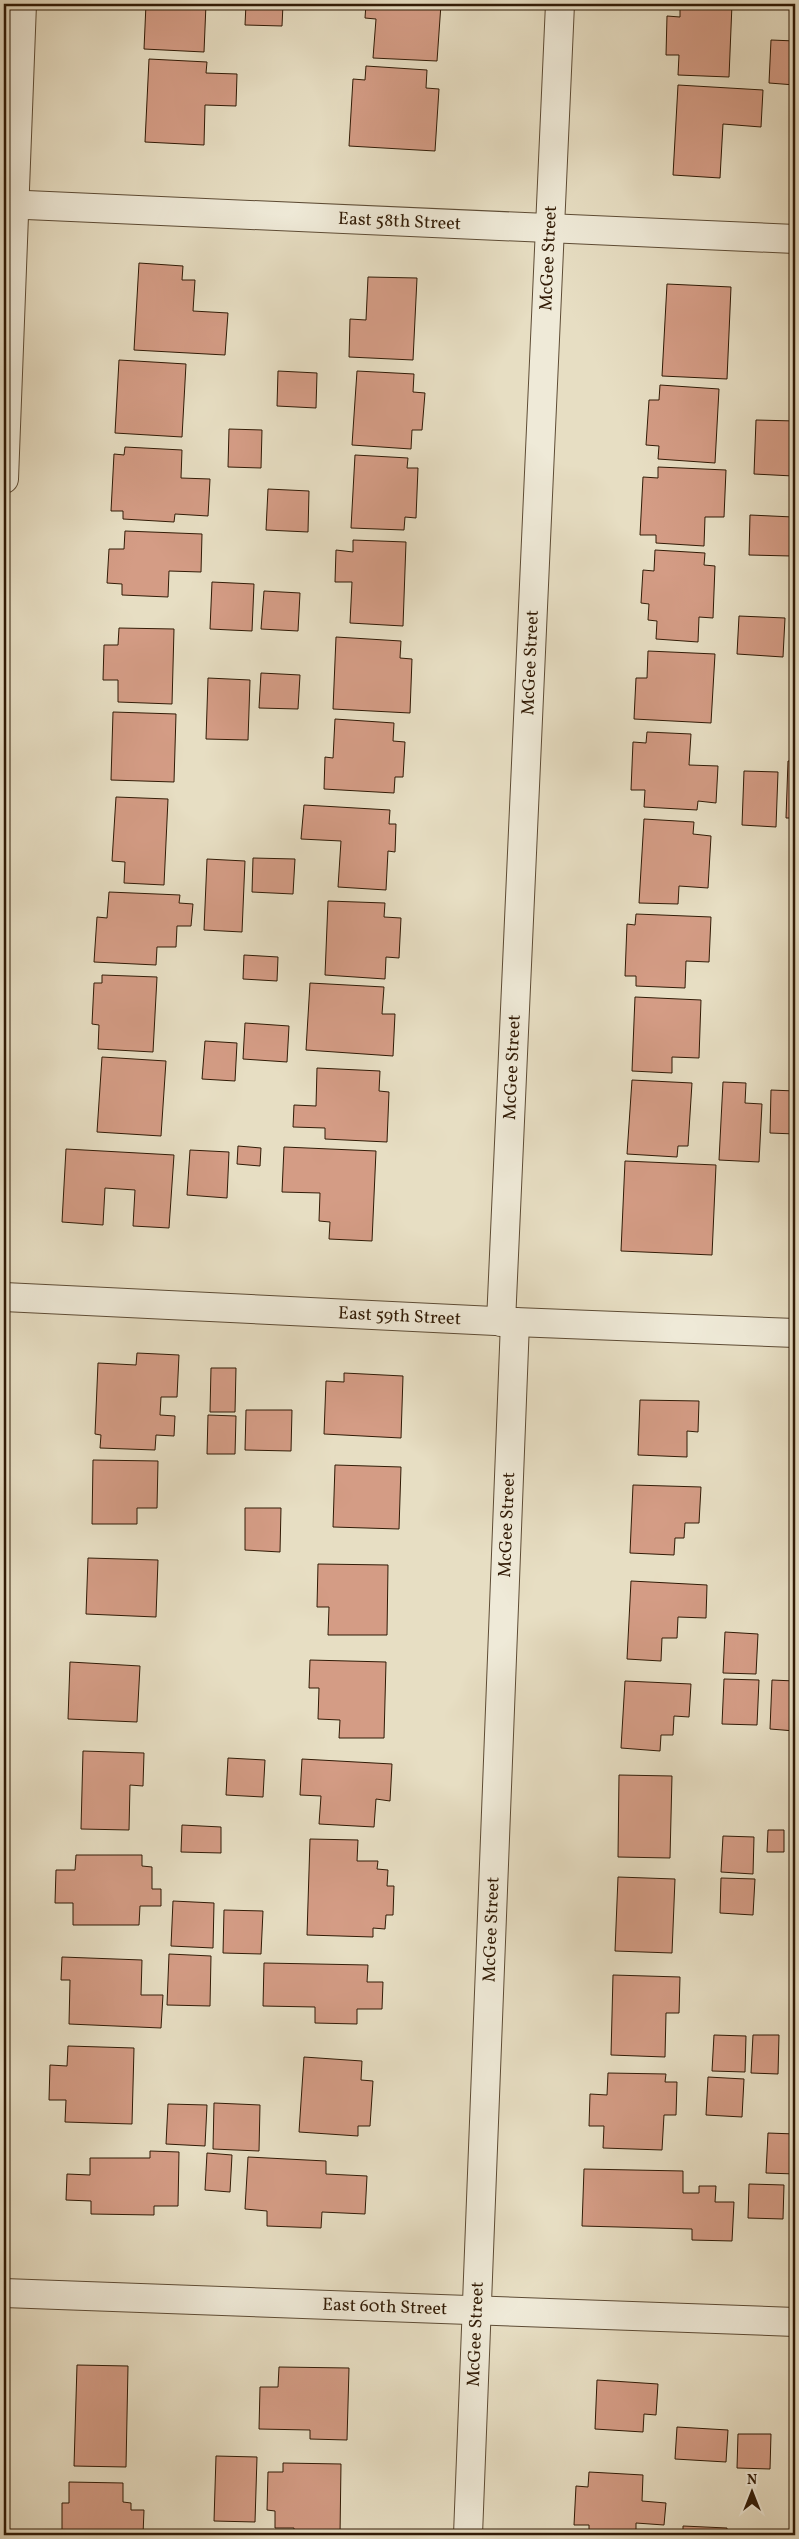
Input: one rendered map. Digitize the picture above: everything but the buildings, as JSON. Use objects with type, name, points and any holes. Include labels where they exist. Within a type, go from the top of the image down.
[{"type":"street","points":[[4,479],[9,205],[22,4]]},
{"type":"street","name":"McGee Street","points":[[468,2535],[477,2310],[508,1322],[560,4]]},
{"type":"street","name":"East 58th Street","points":[[9,205],[795,239]]},
{"type":"street","name":"East 59th Street","points":[[4,1297],[508,1322],[795,1333]]},
{"type":"street","name":"East 60th Street","points":[[4,2293],[795,2322]]}]
